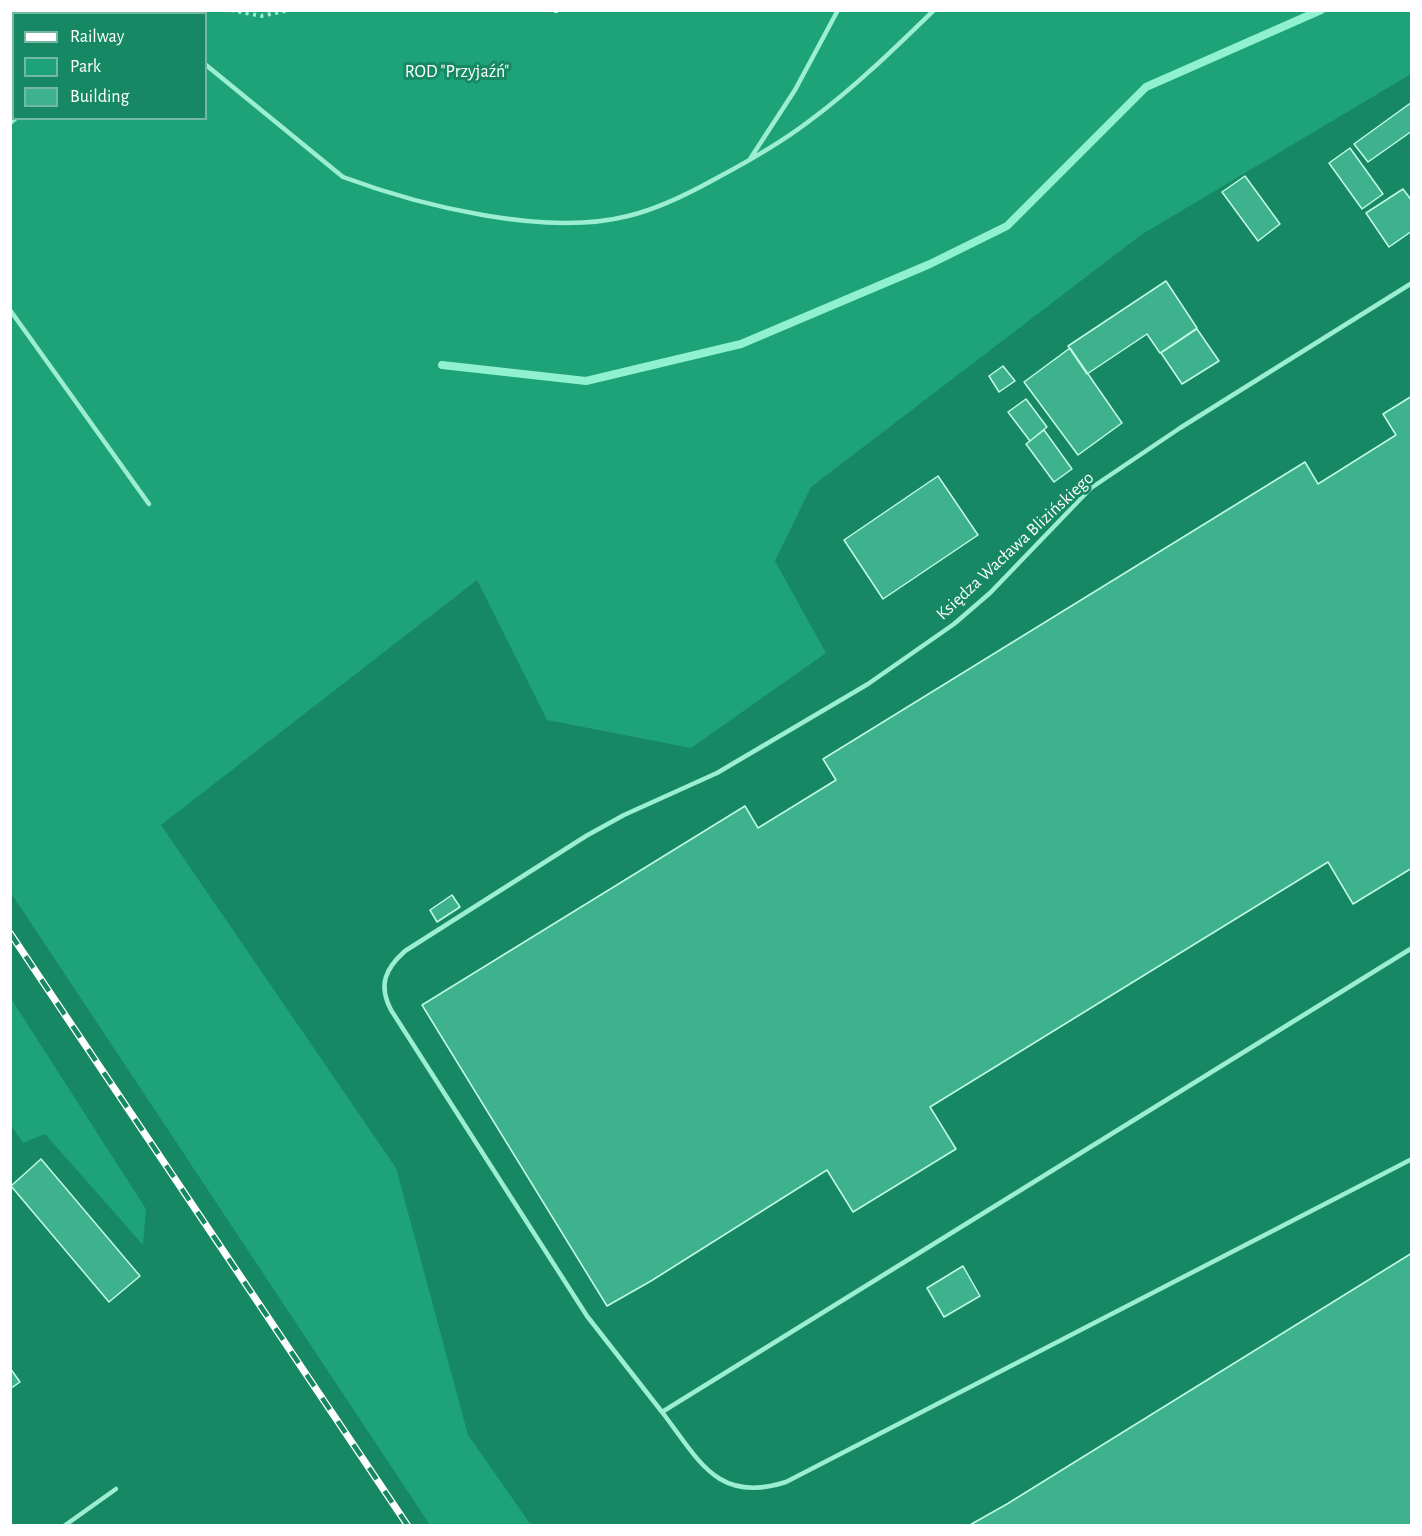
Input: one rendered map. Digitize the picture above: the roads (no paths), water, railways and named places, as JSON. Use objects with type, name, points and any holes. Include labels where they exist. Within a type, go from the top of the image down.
[{"type":"lane","points":[[748,161],[795,90],[838,10]]},
{"type":"lane","points":[[207,66],[343,177],[367,186],[486,216],[568,223],[627,217],[696,189],[748,161],[809,122],[875,66],[934,10]]},
{"type":"lane","name":"Księdza Wacława Blizińskiego","points":[[1412,283],[1180,428],[1091,488],[990,593],[954,624],[902,661],[746,757],[624,815],[405,951],[391,963],[385,975],[383,988],[391,1010],[587,1316],[704,1466],[720,1480],[753,1490],[786,1482],[1412,1159]]},
{"type":"lane","points":[[10,310],[149,504]]},
{"type":"lane","points":[[662,1412],[1412,948]]},
{"type":"lane","points":[[64,1526],[116,1489]]},
{"type":"waterway","points":[[442,365],[586,381],[741,344],[930,264],[1007,226],[1146,87],[1321,10]]},
{"type":"railway","points":[[10,933],[408,1526]]},
{"type":"park label","name":"ROD \"Przyjaźń\"","points":[[457,72]]}]
